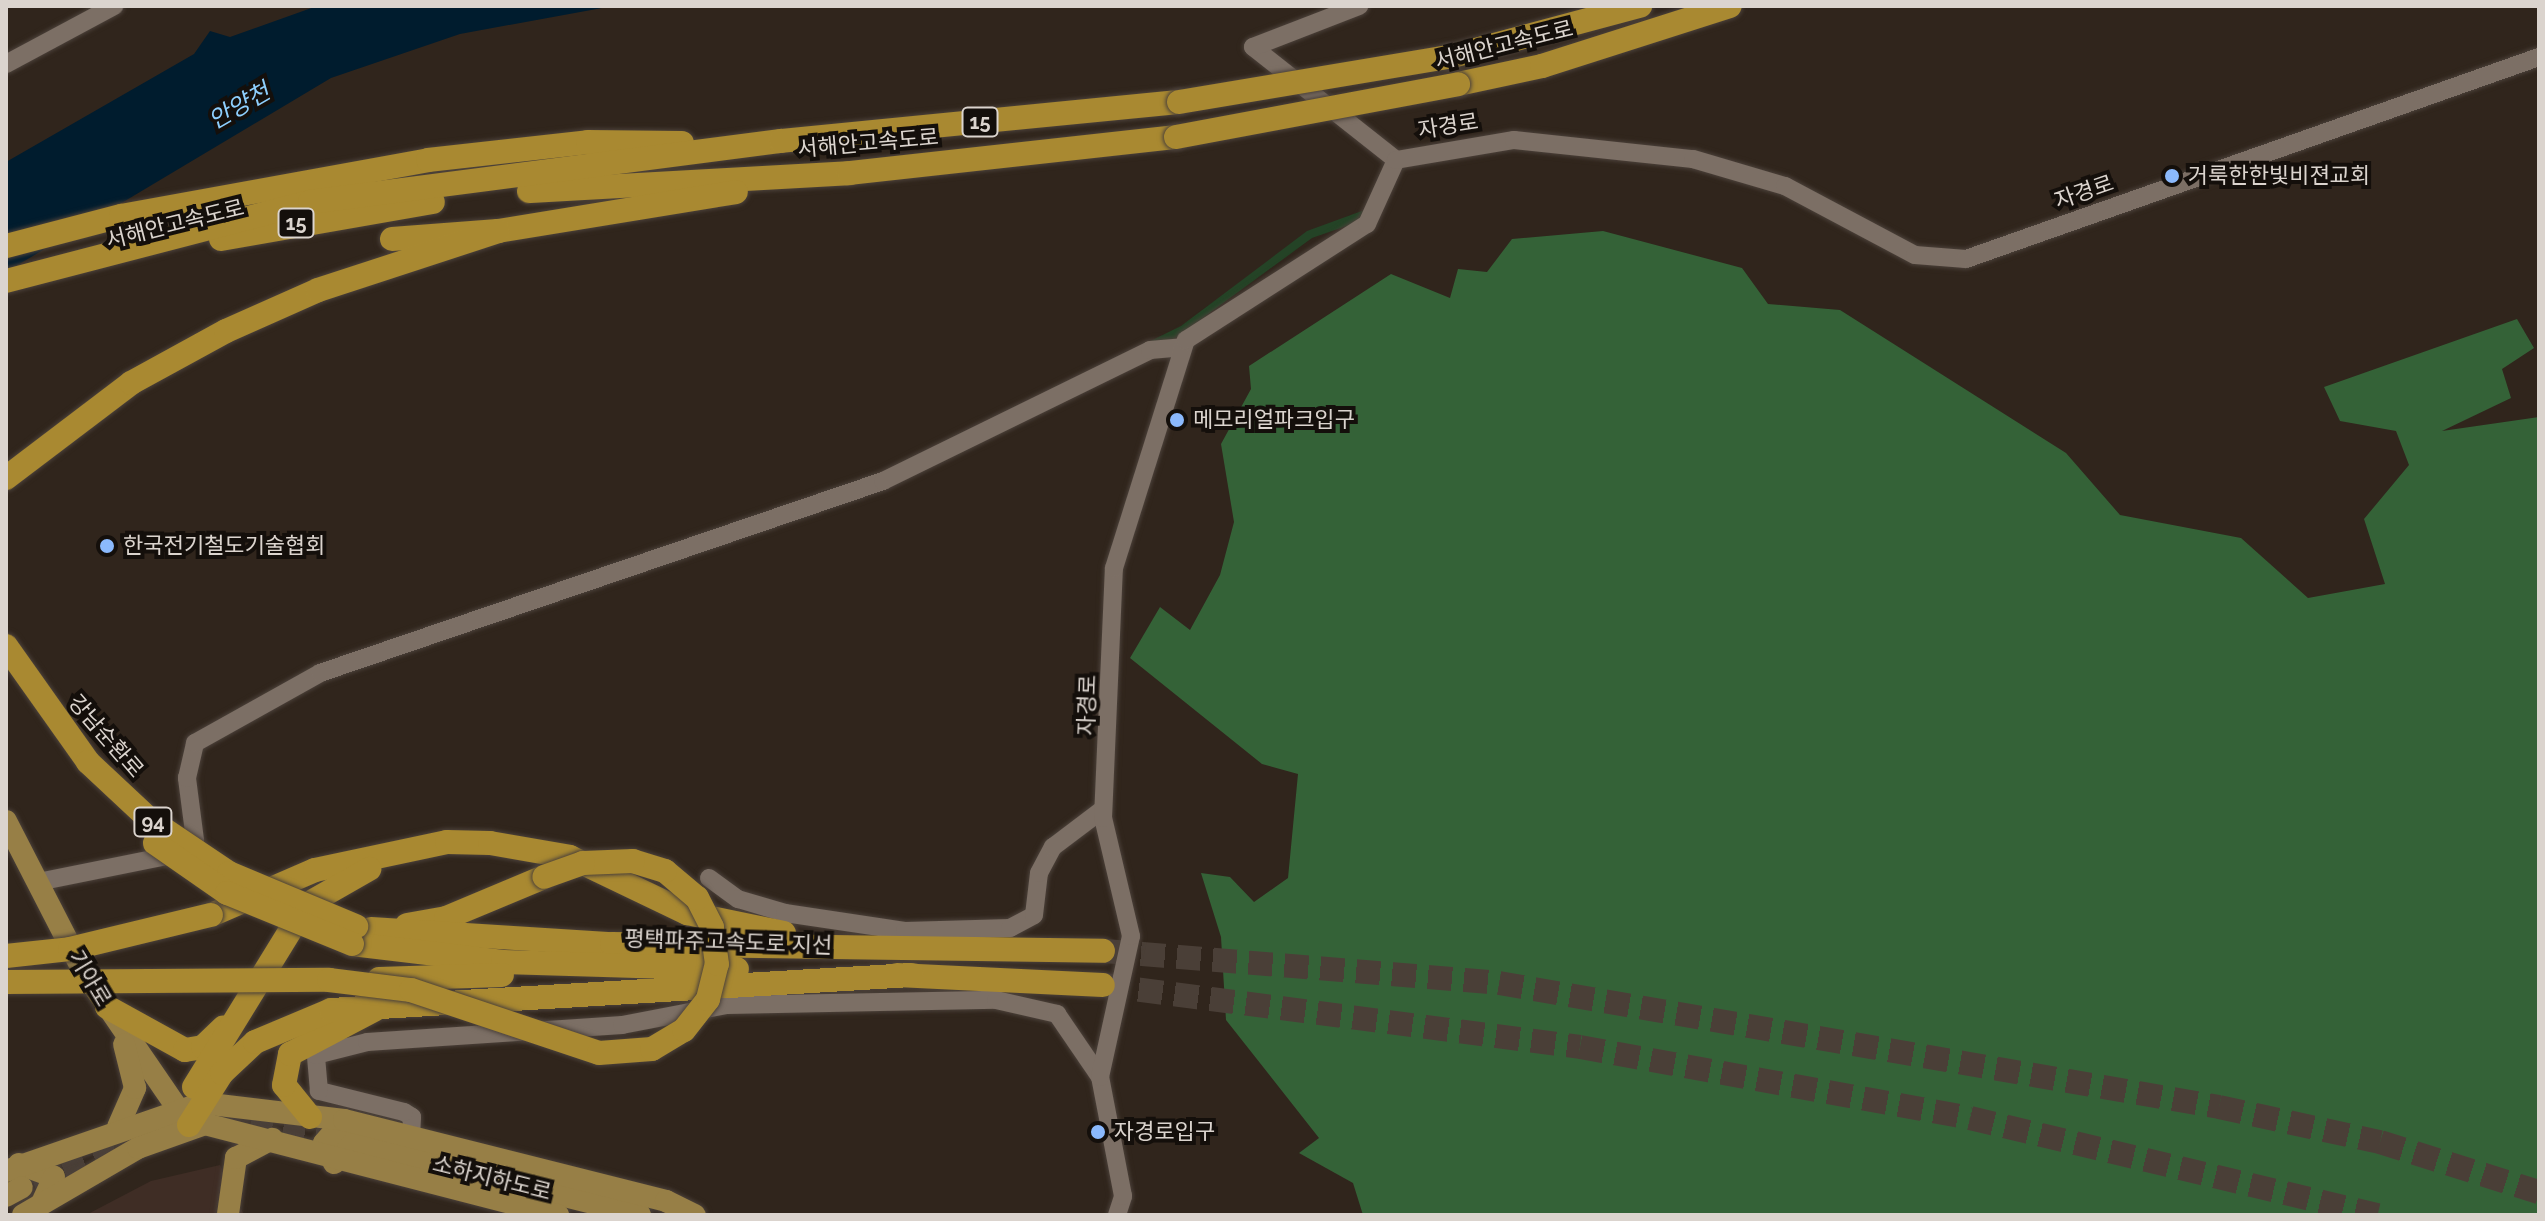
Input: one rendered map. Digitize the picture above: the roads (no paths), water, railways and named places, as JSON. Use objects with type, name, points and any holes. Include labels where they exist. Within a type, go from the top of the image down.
[{"type":"highway","name":"서해안고속도로","points":[[6,298],[297,223],[593,176],[781,141],[1179,102],[1449,57],[1640,6]]},
{"type":"highway","name":"서해안고속도로","points":[[6,281],[310,202],[593,176],[849,173],[1176,137],[1542,66],[1730,6]]},
{"type":"highway","points":[[6,246],[301,180],[588,142],[781,141]]},
{"type":"highway","points":[[392,239],[498,231],[849,173]]},
{"type":"highway","points":[[6,478],[76,421],[181,354],[394,264],[498,231]]},
{"type":"highway","name":"강남순환로","points":[[6,646],[88,762],[150,820],[229,873],[360,933]]},
{"type":"highway","name":"강남순환로","points":[[6,675],[70,764],[144,835],[227,893],[360,933]]},
{"type":"highway","points":[[190,1112],[249,994],[306,905],[340,881],[447,842]]},
{"type":"highway","points":[[6,956],[70,949],[211,915],[315,870],[447,842],[531,847],[570,857],[721,924],[914,943]]},
{"type":"highway","points":[[329,980],[451,999],[599,1053],[652,1049],[684,1030],[708,999],[717,964],[712,927],[697,898],[665,871],[633,861],[583,863],[446,918],[360,933]]},
{"type":"highway","name":"평택파주고속도로 지선","points":[[360,933],[612,944],[914,943],[1103,951]]},
{"type":"highway","name":"평택파주고속도로 지선","points":[[360,933],[426,956],[1103,985]]},
{"type":"highway","points":[[6,982],[329,980],[508,975],[616,964]]},
{"type":"highway","points":[[190,1112],[255,1042],[331,1010],[912,975]]},
{"type":"highway","points":[[114,1017],[185,1050],[203,1047],[249,994]]},
{"type":"highway","points":[[310,1117],[284,1085],[290,1054],[379,1008]]},
{"type":"main road","name":"기아로","points":[[8,829],[114,1017],[190,1112]]},
{"type":"main road","points":[[114,1017],[135,1088],[118,1127]]},
{"type":"main road","points":[[190,1112],[334,1163],[558,1215]]},
{"type":"main road","points":[[29,1212],[190,1112]]},
{"type":"main road","points":[[12,1167],[118,1127],[190,1112],[310,1117],[344,1130],[411,1137],[666,1201],[695,1215]]},
{"type":"main road","points":[[334,1163],[324,1143],[344,1130]]},
{"type":"main road","name":"소하지하도로","points":[[344,1130],[640,1215]]},
{"type":"main road","points":[[228,1214],[236,1158],[272,1139]]},
{"type":"main road","points":[[12,1167],[54,1177],[51,1195],[29,1212]]},
{"type":"street","points":[[14,60],[114,6]]},
{"type":"street","points":[[1359,6],[1253,47],[1396,160]]},
{"type":"street","name":"자경로","points":[[1117,1215],[1123,1196],[1100,1077],[1131,936],[1102,810],[1114,568],[1182,347],[1210,320],[1367,224],[1396,160],[1514,140],[1693,159],[1785,186],[1915,255],[1966,259],[2539,57]]},
{"type":"street","points":[[38,882],[187,852],[195,840],[187,778],[195,743],[320,673],[883,481],[1150,350],[1182,347]]},
{"type":"street","points":[[709,878],[736,908],[905,931],[1010,928],[1034,915],[1039,873],[1053,847],[1102,810]]},
{"type":"street","points":[[411,1137],[412,1117],[404,1112],[319,1091],[316,1055],[367,1042],[622,1025],[728,999],[996,1000],[1057,1014],[1100,1077]]},
{"type":"water","name":"안양천","points":[[317,6],[613,6],[460,34],[331,78],[6,272],[6,162],[194,54],[210,31],[230,37]]},
{"type":"tunnel","points":[[1105,951],[1499,983],[2219,1107],[2380,1142],[2539,1192]]},
{"type":"tunnel","points":[[1103,985],[1580,1047],[1970,1118],[2378,1215]]},
{"type":"tunnel","points":[[250,1128],[343,1141]]},
{"type":"tunnel","points":[[33,1182],[149,1136]]},
{"type":"place","name":"거룩한한빛비젼교회","points":[[2172,176]]},
{"type":"place","name":"메모리얼파크입구","points":[[1177,420]]},
{"type":"place","name":"한국전기철도기술협회","points":[[107,546]]},
{"type":"place","name":"자경로입구","points":[[1098,1132]]}]
